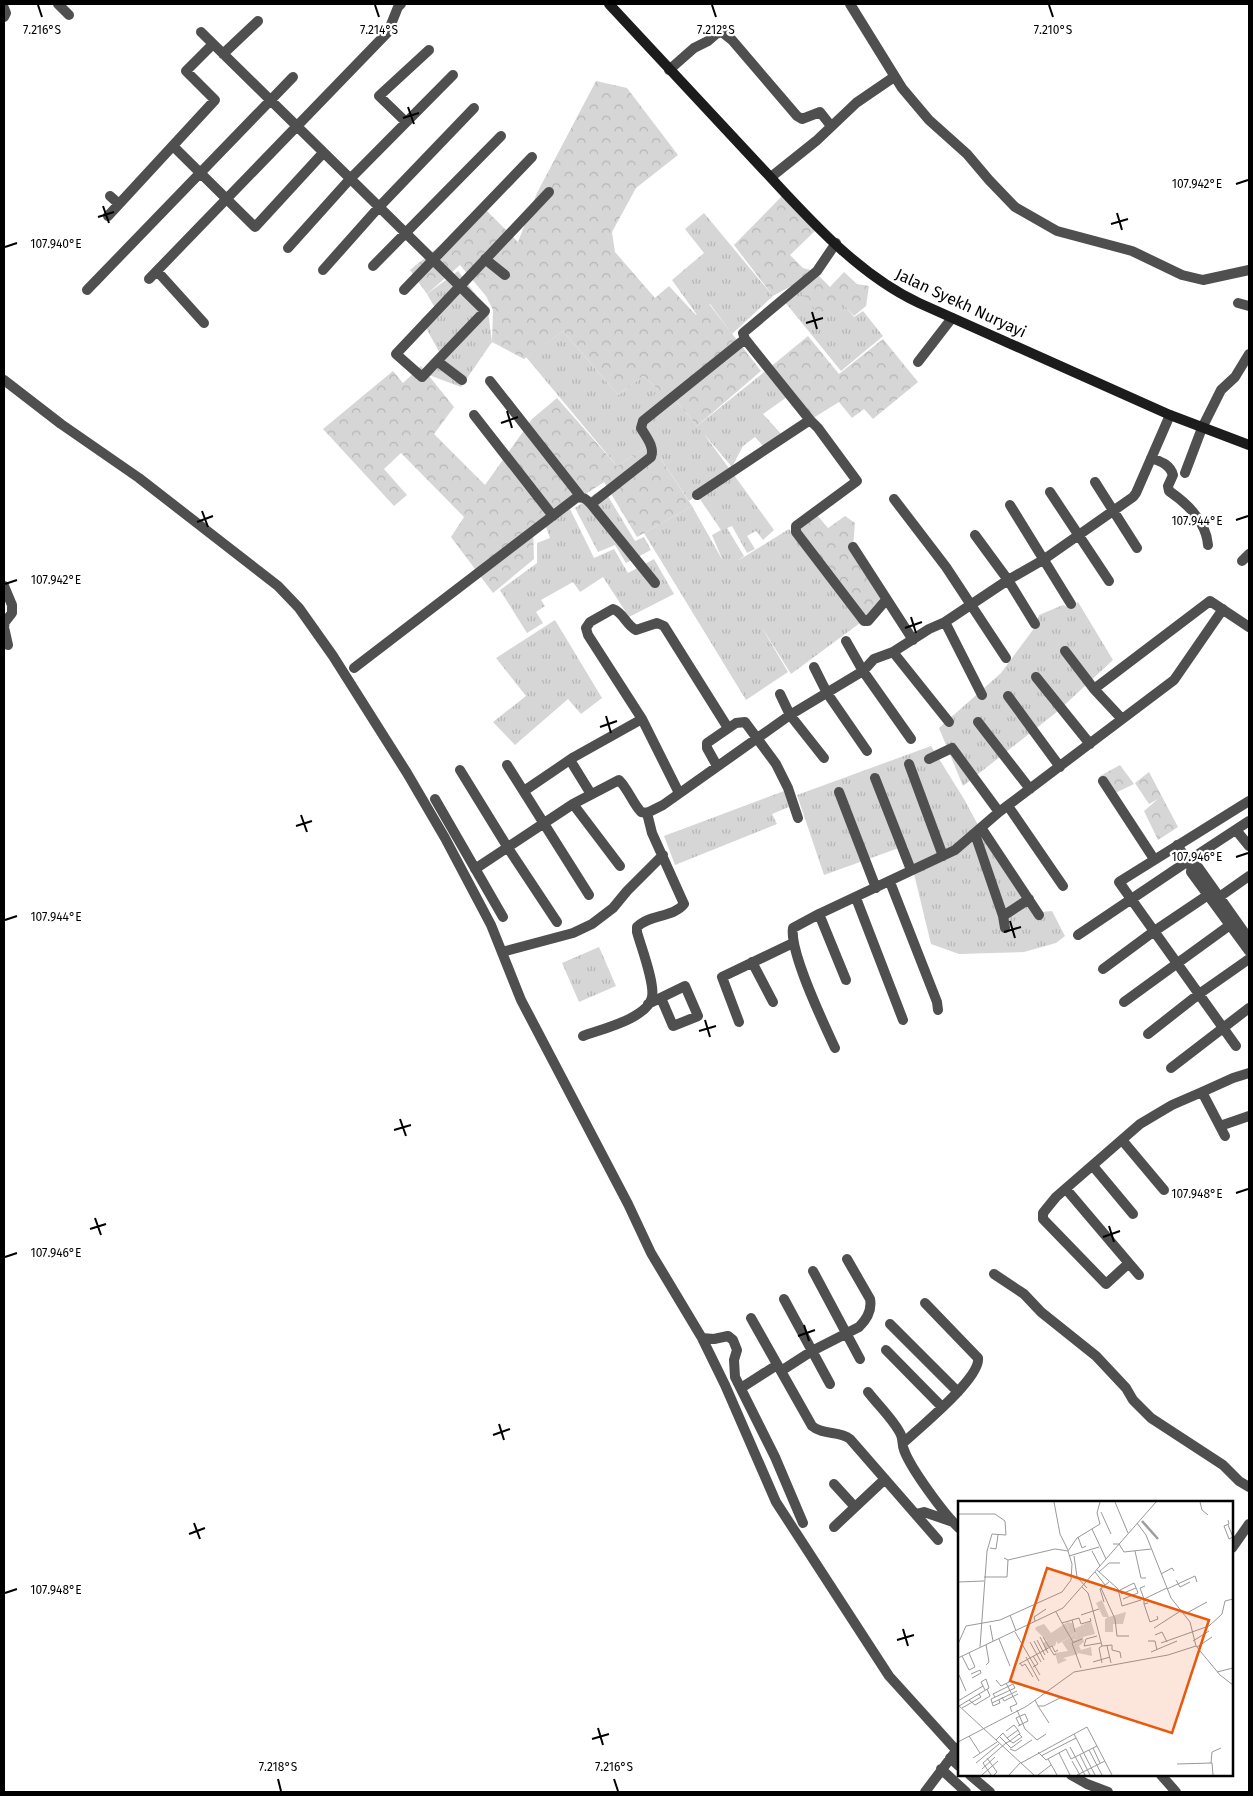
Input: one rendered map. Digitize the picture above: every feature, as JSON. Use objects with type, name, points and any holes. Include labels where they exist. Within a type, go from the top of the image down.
[{"type":"main road","name":"Jalan Syekh Nuryayi","points":[[610,4],[771,177],[836,243],[872,276],[900,294],[952,318],[1170,415],[1249,445]]},
{"type":"street","points":[[58,4],[69,15]]},
{"type":"street","points":[[204,323],[153,275],[388,32],[401,4]]},
{"type":"street","points":[[850,4],[892,79],[929,120],[967,154],[1015,206],[1057,231],[1132,251],[1182,275],[1203,280],[1249,270]]},
{"type":"street","points":[[4,8],[6,14],[4,17]]},
{"type":"street","points":[[223,54],[258,21]]},
{"type":"street","points":[[201,32],[296,127],[379,207],[433,260],[459,286],[484,311],[422,377],[396,354],[459,286],[550,192]]},
{"type":"street","points":[[670,70],[694,48],[722,32],[732,40],[796,116],[802,119],[820,112],[831,126]]},
{"type":"street","points":[[108,216],[215,100],[186,71],[213,44]]},
{"type":"street","points":[[406,122],[379,96],[429,50]]},
{"type":"street","points":[[288,248],[350,179],[453,75]]},
{"type":"street","points":[[87,290],[293,77]]},
{"type":"street","points":[[771,177],[816,141],[856,103],[892,79]]},
{"type":"street","points":[[323,270],[379,207],[474,108]]},
{"type":"street","points":[[373,266],[501,136]]},
{"type":"street","points":[[173,146],[255,227],[323,153]]},
{"type":"street","points":[[404,290],[532,157]]},
{"type":"street","points":[[110,196],[119,204]]},
{"type":"street","points":[[836,243],[817,271],[746,328],[743,333],[744,339],[818,428],[857,481],[796,526],[796,532],[864,621],[868,620],[886,600]]},
{"type":"street","points":[[485,259],[505,275]]},
{"type":"street","points":[[1238,303],[1249,306]]},
{"type":"street","points":[[918,362],[952,318]]},
{"type":"street","points":[[591,504],[651,457],[652,448],[642,428],[643,422],[744,339]]},
{"type":"street","points":[[1185,473],[1202,428],[1221,390],[1235,377],[1249,354]]},
{"type":"street","points":[[437,361],[462,380]]},
{"type":"street","points":[[4,380],[61,424],[139,478],[278,586],[299,608],[333,656],[412,781],[445,838],[491,925],[521,1000],[628,1204],[638,1227],[702,1338],[754,1448],[776,1502],[890,1676],[955,1752],[925,1792]]},
{"type":"street","points":[[490,381],[581,497],[584,497],[591,504],[655,583]]},
{"type":"street","points":[[474,415],[552,516]]},
{"type":"street","points":[[475,869],[573,804],[619,780],[625,786],[635,805],[641,812],[647,813],[679,793],[790,715],[863,671],[874,659],[894,652],[1043,560],[1113,512],[1136,493],[1170,415]]},
{"type":"street","points":[[697,495],[810,420]]},
{"type":"street","points":[[1151,458],[1164,463],[1170,468],[1173,475],[1168,486],[1171,492],[1189,506],[1201,523],[1207,534],[1208,545]]},
{"type":"street","points":[[1095,482],[1137,548]]},
{"type":"street","points":[[1050,492],[1109,581]]},
{"type":"street","points":[[354,668],[552,516],[576,498],[581,497]]},
{"type":"street","points":[[894,499],[946,568],[1006,658]]},
{"type":"street","points":[[1010,506],[1071,604]]},
{"type":"street","points":[[975,535],[1008,580],[1035,624]]},
{"type":"street","points":[[853,547],[913,640]]},
{"type":"street","points":[[4,586],[12,605],[12,614],[4,627],[8,645]]},
{"type":"street","points":[[1094,689],[1210,600],[1249,627]]},
{"type":"street","points":[[679,793],[642,719],[585,630],[590,622],[613,609],[617,610],[627,624],[636,630],[657,623],[664,626],[728,728]]},
{"type":"street","points":[[835,1048],[808,987],[793,943],[793,928],[955,850],[999,812],[1174,680],[1223,609]]},
{"type":"street","points":[[945,622],[982,695]]},
{"type":"street","points":[[846,641],[863,671],[911,739]]},
{"type":"street","points":[[1065,651],[1094,689],[1122,720]]},
{"type":"street","points":[[894,652],[949,722]]},
{"type":"street","points":[[814,668],[827,693],[867,751]]},
{"type":"street","points":[[1036,677],[1090,744]]},
{"type":"street","points":[[780,694],[790,715],[824,758]]},
{"type":"street","points":[[1008,696],[1060,766]]},
{"type":"street","points":[[524,791],[570,760],[642,719]]},
{"type":"street","points":[[717,766],[706,744],[728,728],[743,721],[747,723],[776,764],[788,788],[798,818]]},
{"type":"street","points":[[978,722],[1030,789]]},
{"type":"street","points":[[929,759],[952,748],[999,812]]},
{"type":"street","points":[[570,760],[591,794]]},
{"type":"street","points":[[909,764],[943,856]]},
{"type":"street","points":[[507,765],[589,895]]},
{"type":"street","points":[[460,770],[557,922]]},
{"type":"street","points":[[875,778],[911,870]]},
{"type":"street","points":[[1103,781],[1154,859]]},
{"type":"street","points":[[839,792],[876,888]]},
{"type":"street","points":[[435,799],[503,917]]},
{"type":"street","points":[[1236,1046],[1119,882],[1249,801]]},
{"type":"street","points":[[573,804],[620,866]]},
{"type":"street","points":[[1008,806],[1063,886]]},
{"type":"street","points":[[584,1036],[640,1014],[648,1004],[652,997],[651,981],[637,927],[642,922],[673,912],[684,904],[652,833],[647,813]]},
{"type":"street","points":[[1078,935],[1130,899],[1190,863],[1249,821]]},
{"type":"street","points":[[1236,830],[1249,846]]},
{"type":"street","points":[[978,832],[1039,915]]},
{"type":"street","points":[[978,832],[1004,916],[1005,928]]},
{"type":"street","points":[[1178,845],[1190,863],[1198,867],[1230,925],[1245,934]]},
{"type":"street","points":[[502,952],[564,936],[592,924],[613,908],[663,855]]},
{"type":"street","points":[[1103,968],[1153,932],[1249,876]]},
{"type":"street","points":[[890,882],[933,992],[938,1010]]},
{"type":"street","points":[[856,898],[904,1020]]},
{"type":"street","points":[[1214,898],[1245,934],[1249,951]]},
{"type":"street","points":[[1004,916],[1029,899]]},
{"type":"street","points":[[819,914],[846,980]]},
{"type":"street","points":[[1124,1002],[1230,925]]},
{"type":"street","points":[[739,1022],[722,977],[793,943]]},
{"type":"street","points":[[1148,1034],[1198,994],[1249,959]]},
{"type":"street","points":[[752,962],[773,1002]]},
{"type":"street","points":[[648,1004],[661,998]]},
{"type":"street","points":[[1172,1068],[1249,1008]]},
{"type":"street","points":[[1129,1263],[1106,1284],[1043,1219],[1042,1213],[1045,1208],[1148,1119],[1172,1105],[1233,1078],[1249,1073]]},
{"type":"street","points":[[1202,1092],[1225,1136]]},
{"type":"street","points":[[1220,1126],[1249,1116]]},
{"type":"street","points":[[1122,1140],[1164,1190]]},
{"type":"street","points":[[1093,1166],[1133,1214]]},
{"type":"street","points":[[1066,1189],[1139,1275]]},
{"type":"street","points":[[741,1388],[847,1334],[860,1327],[866,1321],[871,1305],[870,1299],[846,1259]]},
{"type":"street","points":[[813,1271],[860,1359]]},
{"type":"street","points":[[994,1274],[1024,1294],[1041,1312],[1096,1356],[1126,1388],[1133,1400],[1151,1418],[1223,1465],[1249,1487]]},
{"type":"street","points":[[784,1299],[830,1384]]},
{"type":"street","points":[[903,1443],[958,1392],[976,1368],[978,1358],[925,1303]]},
{"type":"street","points":[[752,1318],[812,1426],[819,1432],[845,1435],[938,1540]]},
{"type":"street","points":[[890,1324],[958,1392]]},
{"type":"street","points":[[702,1338],[714,1339],[728,1336],[732,1340],[737,1350],[734,1360],[735,1377],[786,1482],[803,1523]]},
{"type":"street","points":[[886,1350],[942,1407]]},
{"type":"street","points":[[868,1392],[896,1426],[901,1435],[904,1451],[918,1474],[956,1525]]},
{"type":"street","points":[[834,1527],[885,1479]]},
{"type":"street","points":[[834,1484],[856,1507]]},
{"type":"street","points":[[916,1514],[924,1512],[956,1525]]},
{"type":"street","points":[[1233,1547],[1246,1536],[1249,1524]]},
{"type":"street","points":[[941,1769],[966,1792]]},
{"type":"street","points":[[971,1776],[990,1792]]},
{"type":"street","points":[[1073,1776],[1108,1792]]},
{"type":"street","points":[[1162,1776],[1176,1792]]},
{"type":"green space","points":[[596,81],[627,88],[678,155],[636,188],[612,232],[615,252],[655,298],[669,286],[696,315],[709,304],[761,371],[697,426],[678,403],[661,415],[650,399],[659,390],[643,376],[618,395],[563,331],[524,359],[492,342],[493,310],[486,296],[460,265],[427,294],[410,270],[485,209],[518,242],[537,193]]},
{"type":"green space","points":[[783,195],[816,230],[790,255],[803,268],[814,271],[830,287],[844,272],[857,284],[869,286],[866,306],[854,316],[840,300],[820,316],[795,284],[773,296],[734,245]]},
{"type":"green space","points":[[704,213],[773,296],[732,334],[710,304],[697,315],[672,280],[704,253],[685,229]]},
{"type":"green space","points":[[458,271],[488,311],[492,342],[461,387],[429,375],[442,357],[421,319],[435,308],[427,294]]},
{"type":"green space","points":[[795,284],[840,299],[854,317],[863,311],[883,336],[841,371],[780,296]]},
{"type":"green space","points":[[563,331],[618,395],[643,376],[659,390],[661,414],[678,403],[697,426],[768,369],[787,397],[763,414],[783,436],[765,448],[755,437],[743,446],[732,467],[704,434],[774,530],[763,540],[756,531],[747,536],[755,549],[747,553],[732,526],[727,528],[744,556],[739,560],[789,529],[860,623],[791,674],[761,626],[788,672],[746,700],[644,533],[692,506],[723,561],[712,535],[721,530],[697,495],[689,501],[651,444],[617,466],[526,357]]},
{"type":"green space","points":[[808,336],[839,374],[883,339],[918,382],[873,419],[864,409],[852,418],[839,402],[810,420],[768,369]]},
{"type":"green space","points":[[421,366],[454,407],[434,434],[485,485],[532,419],[557,398],[617,466],[651,444],[692,506],[637,537],[604,482],[533,529],[534,559],[493,593],[451,537],[464,517],[401,453],[384,469],[407,495],[394,506],[323,429],[393,371],[403,383]]},
{"type":"green space","points":[[603,488],[635,541],[644,537],[651,550],[626,563],[615,545],[598,552],[575,508]]},
{"type":"green space","points":[[570,509],[594,558],[614,549],[628,573],[654,559],[674,594],[629,617],[603,577],[580,592],[573,582],[541,600],[545,606],[536,612],[543,623],[527,633],[500,590],[537,563],[537,543],[550,538],[545,524]]},
{"type":"green space","points":[[817,515],[828,528],[845,516],[855,523],[853,547],[883,599],[866,620],[798,528]]},
{"type":"green space","points":[[1078,602],[1113,660],[1058,711],[963,786],[939,728],[1001,673],[1035,627],[1039,615],[1063,605],[1070,608]]},
{"type":"green space","points":[[555,620],[602,698],[581,714],[568,699],[515,745],[493,722],[526,696],[496,658]]},
{"type":"green space","points":[[931,746],[964,799],[994,855],[1042,912],[1052,911],[1065,936],[1056,943],[1024,952],[959,954],[931,944],[907,845],[824,875],[797,795]]},
{"type":"green space","points":[[1120,765],[1134,784],[1113,794],[1100,776]]},
{"type":"green space","points":[[1149,772],[1178,827],[1158,840],[1144,811],[1158,799],[1149,804],[1135,783]]},
{"type":"green space","points":[[784,791],[789,807],[772,814],[777,824],[675,865],[664,836]]},
{"type":"green space","points":[[599,947],[616,986],[579,1002],[562,963]]}]
